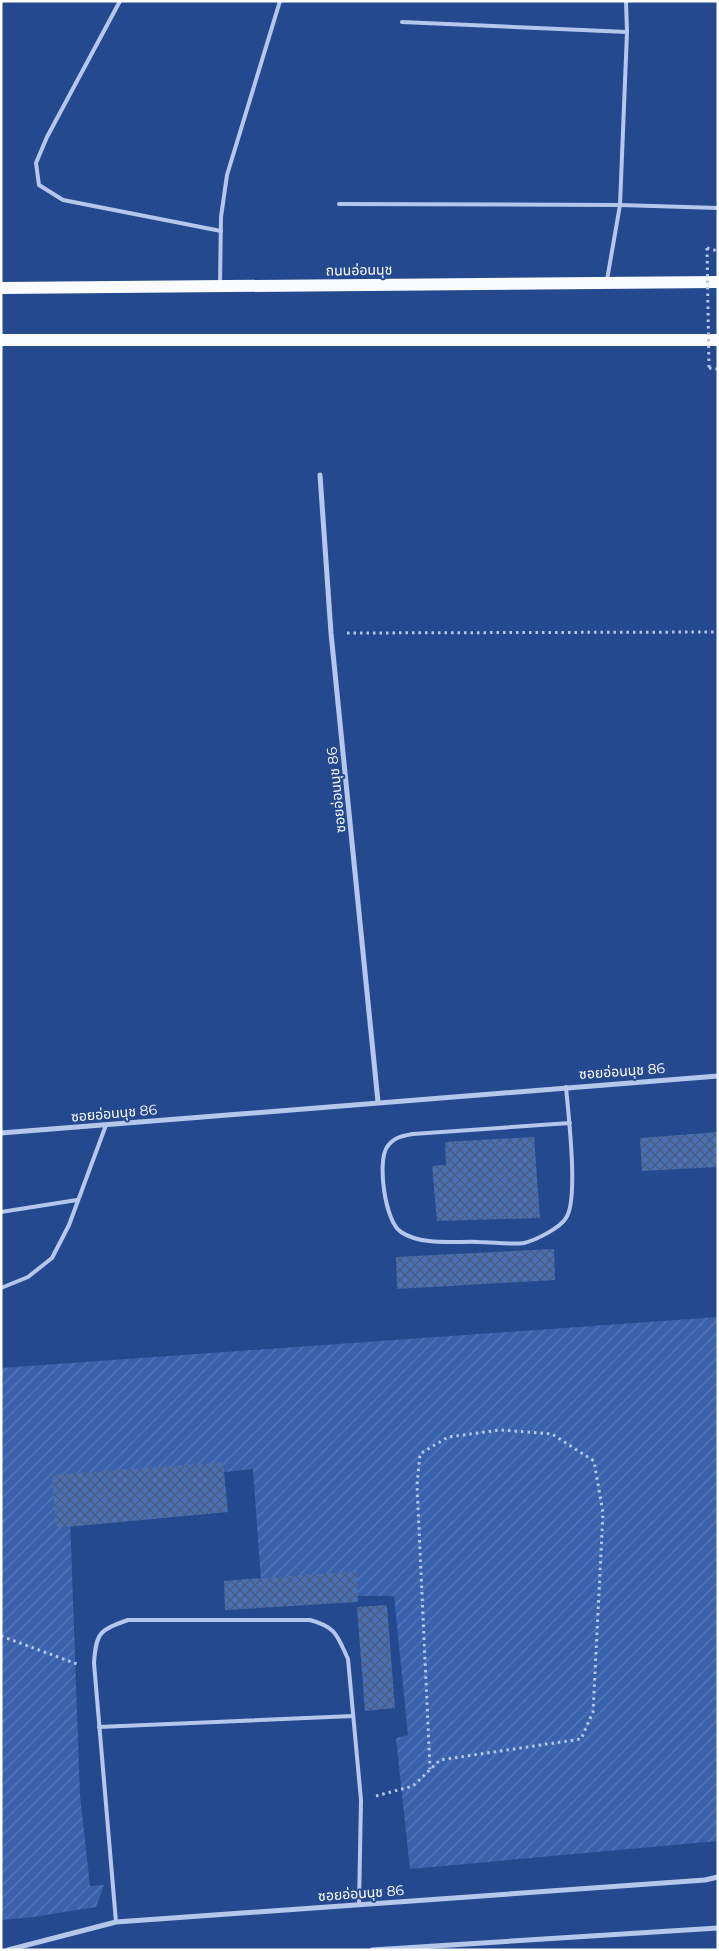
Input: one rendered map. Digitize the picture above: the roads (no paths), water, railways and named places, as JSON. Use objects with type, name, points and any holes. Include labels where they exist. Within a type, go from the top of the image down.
[{"type":"main road","name":"ถนนอ่อนนุช","points":[[1,288],[718,282]]},
{"type":"main road","points":[[1,340],[718,340]]},
{"type":"street","name":"ซอยอ่อนนุช 86","points":[[320,475],[331,633],[378,1102]]},
{"type":"street","name":"ซอยอ่อนนุช 86","points":[[1,1133],[718,1076]]},
{"type":"street","name":"ซอยอ่อนนุช 86","points":[[8,1950],[116,1922],[705,1880],[718,1877]]},
{"type":"street","points":[[372,1950],[718,1928]]},
{"type":"lane","points":[[120,1],[47,137],[36,163],[39,185],[63,200],[221,231]]},
{"type":"lane","points":[[220,286],[221,231],[227,175],[280,1]]},
{"type":"lane","points":[[606,282],[620,205],[627,32],[626,1]]},
{"type":"lane","points":[[402,22],[627,32]]},
{"type":"lane","points":[[339,204],[620,205],[718,208]]},
{"type":"lane","points":[[566,1087],[570,1123],[573,1194],[567,1218],[551,1232],[524,1243],[420,1240],[399,1232],[389,1216],[383,1182],[383,1165],[386,1148],[395,1138],[413,1134],[570,1123]]},
{"type":"lane","points":[[1,1288],[28,1277],[52,1258],[69,1225],[106,1125]]},
{"type":"lane","points":[[1,1212],[77,1200]]},
{"type":"lane","points":[[116,1922],[94,1671],[96,1643],[106,1628],[128,1620],[310,1620],[328,1625],[340,1641],[348,1659],[361,1800],[359,1905]]},
{"type":"lane","points":[[98,1727],[353,1716]]}]
